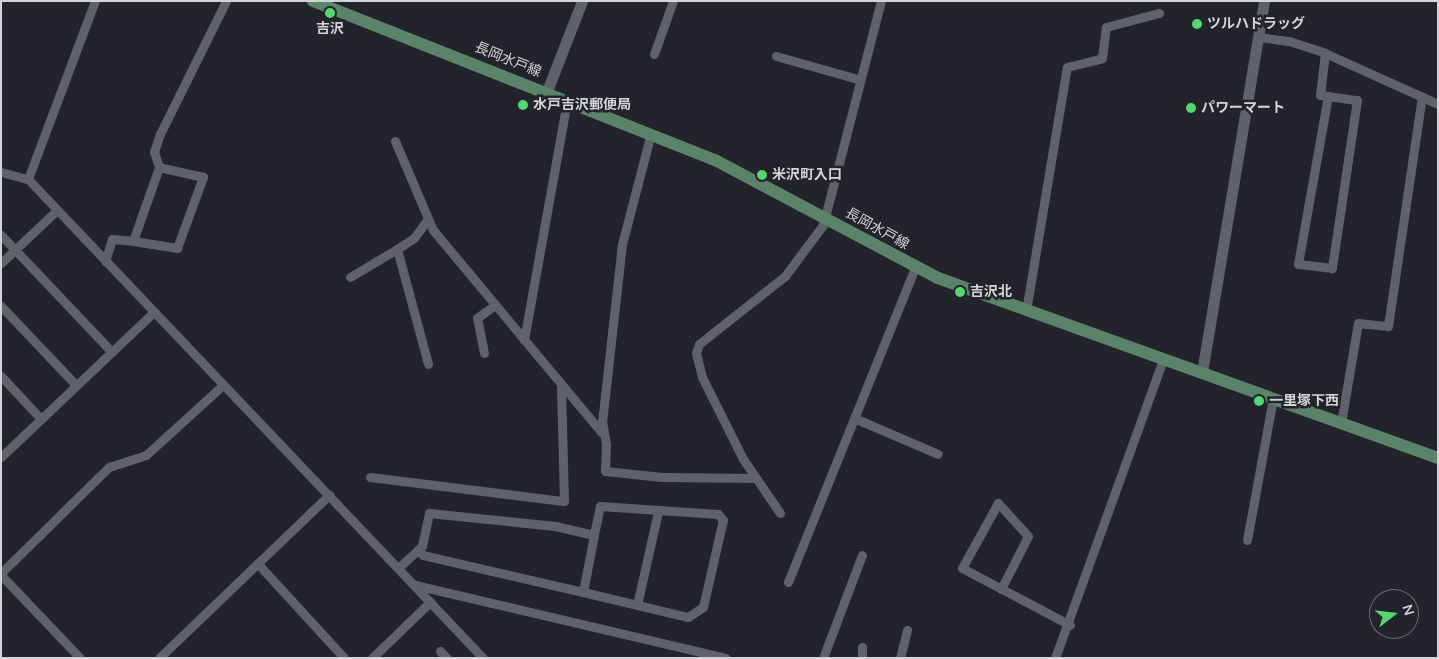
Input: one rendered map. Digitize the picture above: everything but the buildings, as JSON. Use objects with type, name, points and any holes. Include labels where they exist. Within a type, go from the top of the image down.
[{"type":"main road","name":"長岡水戸線","points":[[313,1],[546,91],[715,160],[915,267],[1026,311],[1202,372],[1438,458]]},
{"type":"street","points":[[28,179],[95,1]]},
{"type":"street","points":[[133,241],[159,167],[154,152],[160,134],[226,1]]},
{"type":"street","points":[[546,91],[582,1]]},
{"type":"street","points":[[654,54],[673,1]]},
{"type":"street","points":[[780,513],[756,478],[711,397],[696,354],[699,344],[785,276],[826,218],[858,79],[881,1]]},
{"type":"street","points":[[1202,372],[1264,1]]},
{"type":"street","points":[[1026,311],[1067,67],[1102,58],[1106,27],[1159,13]]},
{"type":"street","points":[[1259,37],[1290,41],[1325,53],[1438,104]]},
{"type":"street","points":[[1325,53],[1320,95],[1328,96],[1357,100],[1332,268],[1298,264],[1328,96]]},
{"type":"street","points":[[776,56],[858,79]]},
{"type":"street","points":[[1341,423],[1358,323],[1388,326],[1422,97]]},
{"type":"street","points":[[524,340],[567,100]]},
{"type":"street","points":[[602,433],[622,244],[651,133]]},
{"type":"street","points":[[395,141],[427,220],[561,386],[602,433],[606,444],[605,471],[662,477],[756,478]]},
{"type":"street","points":[[105,261],[112,239],[177,248],[203,177],[159,167]]},
{"type":"street","points":[[1,172],[28,179],[56,211],[484,658]]},
{"type":"street","points":[[1,263],[56,211]]},
{"type":"street","points":[[350,277],[414,238],[427,220]]},
{"type":"street","points":[[1,235],[112,352]]},
{"type":"street","points":[[397,249],[428,364]]},
{"type":"street","points":[[788,582],[915,267]]},
{"type":"street","points":[[484,353],[477,318],[495,305]]},
{"type":"street","points":[[1,306],[76,385]]},
{"type":"street","points":[[3,452],[41,419],[154,312]]},
{"type":"street","points":[[1055,658],[1070,624],[1163,359]]},
{"type":"street","points":[[1,376],[41,419]]},
{"type":"street","points":[[80,658],[1,574],[109,467],[146,455],[223,385]]},
{"type":"street","points":[[370,477],[564,501],[561,386]]},
{"type":"street","points":[[1247,540],[1273,398]]},
{"type":"street","points":[[854,418],[938,454]]},
{"type":"street","points":[[159,658],[329,495]]},
{"type":"street","points":[[1001,589],[1028,536],[998,503],[962,568],[1001,589],[1070,624]]},
{"type":"street","points":[[418,550],[423,555],[688,617],[703,606],[723,520],[718,514],[658,512],[600,506],[583,592]]},
{"type":"street","points":[[398,568],[422,546],[429,512],[555,526],[594,535]]},
{"type":"street","points":[[637,605],[658,512]]},
{"type":"street","points":[[823,658],[862,555]]},
{"type":"street","points":[[258,564],[344,658]]},
{"type":"street","points":[[414,585],[726,658]]},
{"type":"street","points":[[372,658],[430,602]]},
{"type":"street","points":[[900,658],[907,630]]},
{"type":"street","points":[[862,647],[862,658]]},
{"type":"street","points":[[440,650],[447,658]]},
{"type":"place","name":"吉沢","points":[[330,13]]},
{"type":"place","name":"ツルハドラッグ","points":[[1197,24]]},
{"type":"place","name":"水戸吉沢郵便局","points":[[523,105]]},
{"type":"place","name":"パワーマート","points":[[1191,108]]},
{"type":"place","name":"米沢町入口","points":[[762,175]]},
{"type":"place","name":"吉沢北","points":[[960,292]]},
{"type":"place","name":"一里塚下西","points":[[1259,401]]}]
